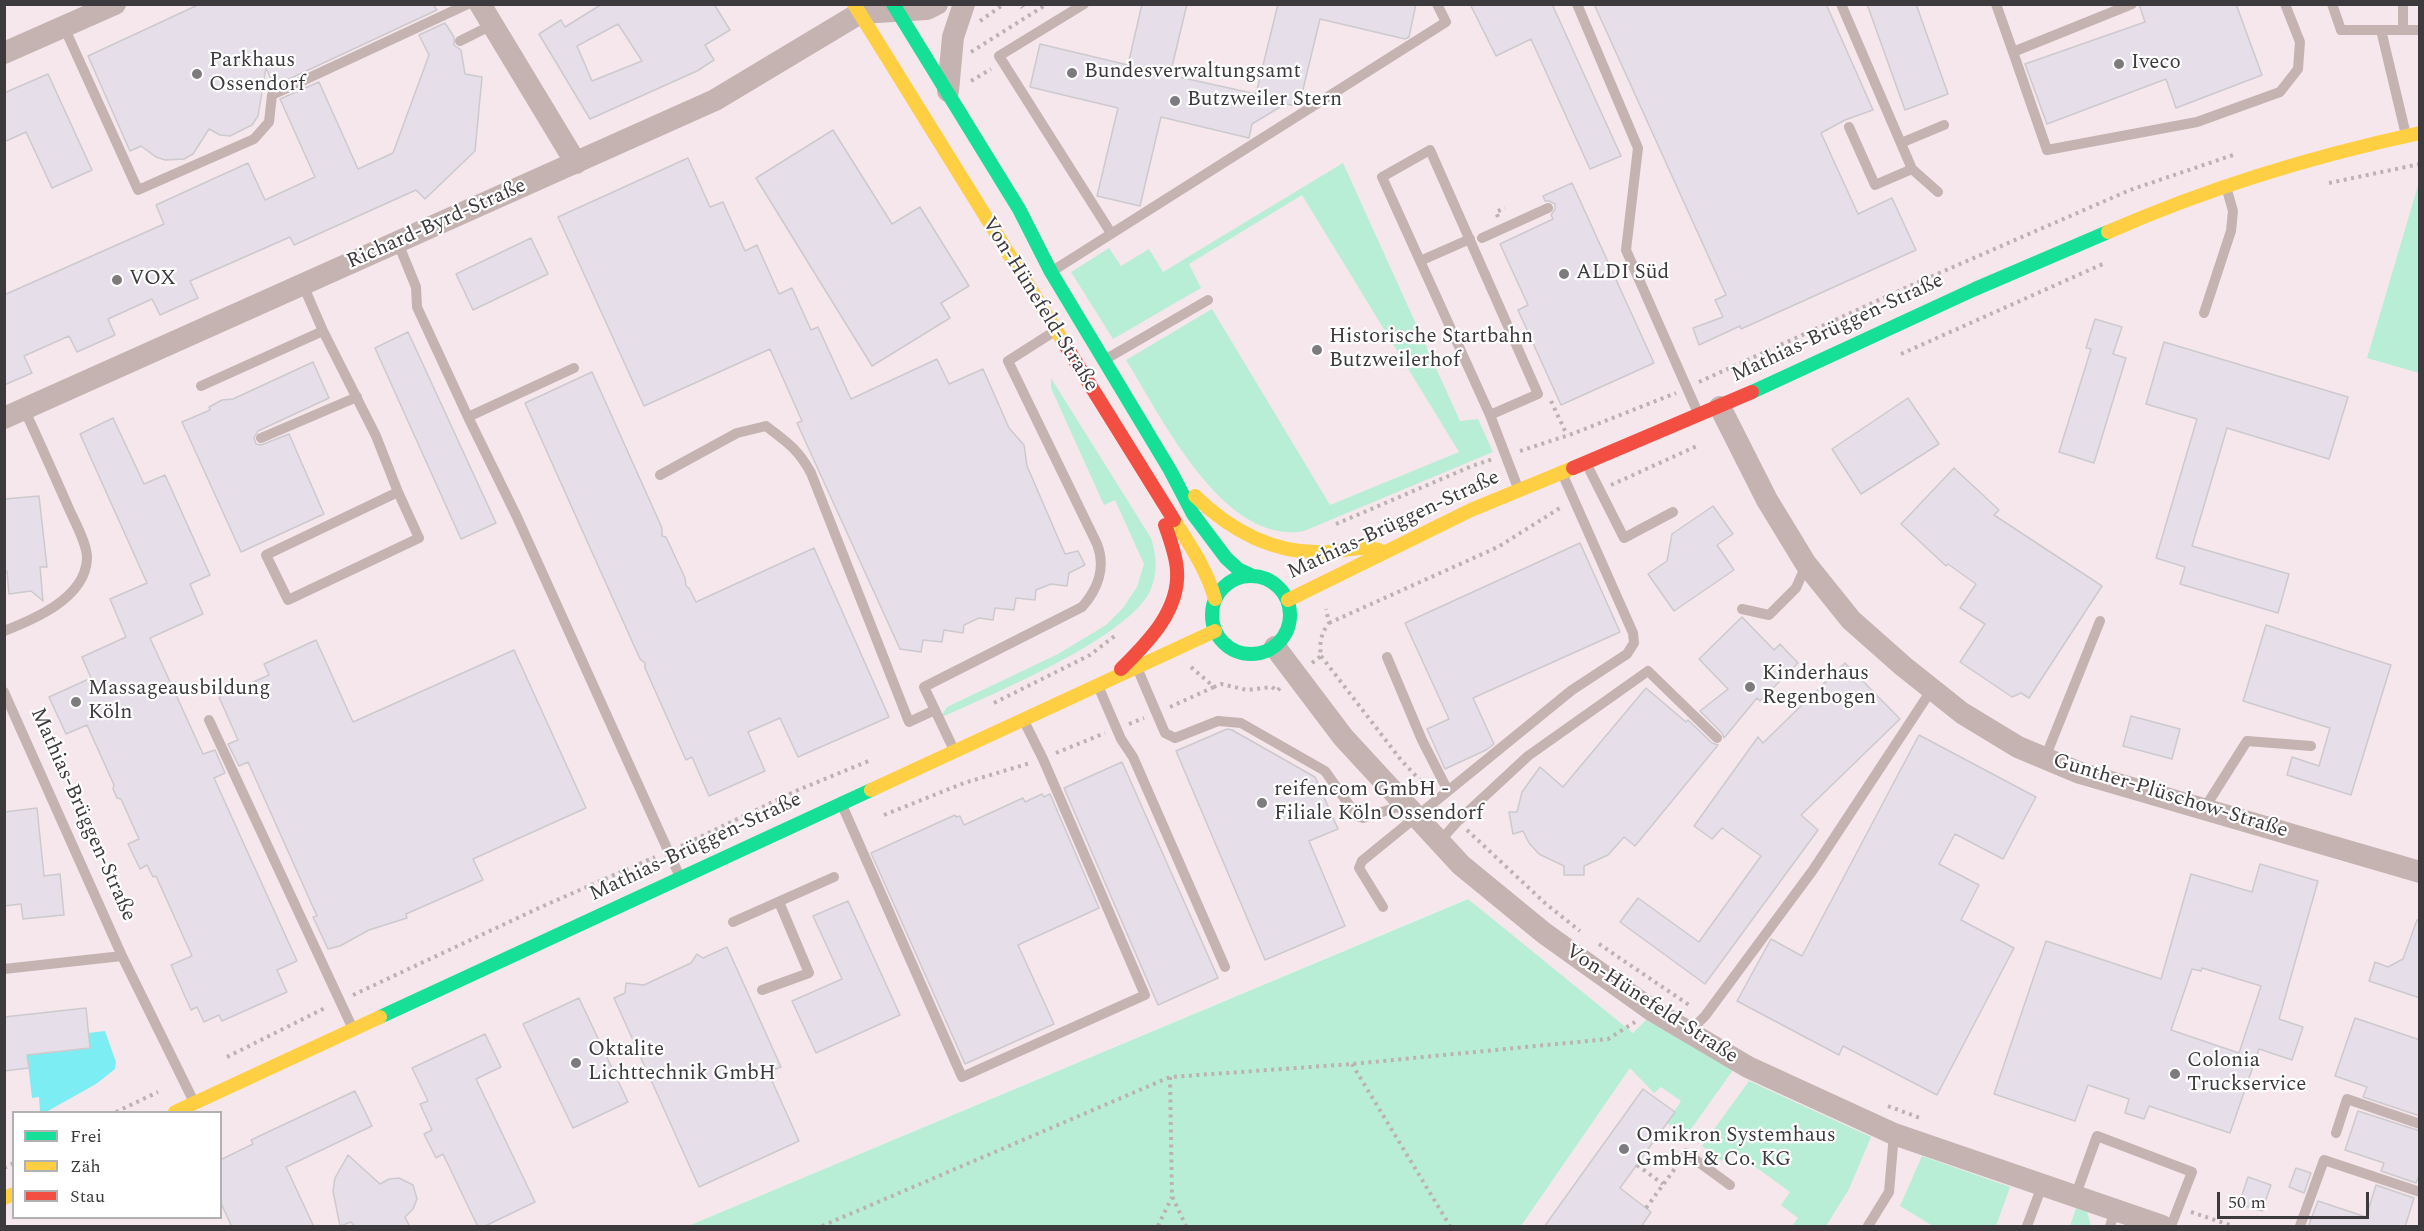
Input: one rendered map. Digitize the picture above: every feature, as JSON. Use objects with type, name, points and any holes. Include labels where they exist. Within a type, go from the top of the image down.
[{"type":"street","points":[[4,53],[115,4]]},
{"type":"street","points":[[480,4],[576,163]]},
{"type":"street","points":[[857,9],[897,6],[927,9],[937,4]]},
{"type":"street","points":[[948,91],[953,37],[964,4]]},
{"type":"street","name":"Von-Hünefeld-Straße","points":[[897,6],[1019,209],[1051,272],[1170,470],[1180,493],[1217,551],[1239,571],[1251,575]]},
{"type":"street","name":"Von-Hünefeld-Straße","points":[[857,9],[1206,572],[1215,599]]},
{"type":"street","name":"Richard-Byrd-Straße","points":[[14,413],[715,100],[857,9]]},
{"type":"street","name":"Mathias-Brüggen-Straße","points":[[1288,600],[1471,510],[1710,412],[1975,289],[2146,215],[2347,149],[2413,135]]},
{"type":"street","name":"Gunther-Plüschow-Straße","points":[[1710,412],[1730,430],[1767,500],[1806,564],[1851,620],[1962,713],[2018,747],[2080,773],[2420,872]]},
{"type":"street","points":[[1101,684],[1126,664],[1155,631],[1168,610],[1176,582],[1177,572],[1173,547],[1161,512],[1136,460]]},
{"type":"street","points":[[1170,470],[1217,518],[1252,540],[1278,548],[1306,552],[1337,552],[1370,546],[1386,551]]},
{"type":"street","points":[[1251,575],[1266,578],[1280,586],[1291,611],[1289,628],[1275,647],[1262,653],[1240,654],[1229,648],[1215,631],[1212,621],[1215,599],[1222,588],[1235,579],[1251,575]]},
{"type":"street","name":"Mathias-Brüggen-Straße","points":[[179,1111],[1215,631]]},
{"type":"street","name":"Von-Hünefeld-Straße","points":[[1275,647],[1343,736],[1461,865],[1544,933],[1653,1011],[1748,1068],[1894,1134],[2075,1197],[2113,1219],[2162,1227]]},
{"type":"lane","points":[[64,27],[138,190],[254,139],[268,122],[272,95],[468,4]]},
{"type":"lane","points":[[1084,4],[999,56],[1111,233]]},
{"type":"lane","points":[[1051,272],[1446,22],[1437,4]]},
{"type":"lane","points":[[1578,4],[1638,148],[1626,250],[1688,387],[1710,412]]},
{"type":"lane","points":[[1841,4],[1912,169],[1938,192]]},
{"type":"lane","points":[[1996,4],[2048,150],[2197,122],[2280,92],[2298,69],[2300,42],[2285,4]]},
{"type":"lane","points":[[2013,52],[2132,4]]},
{"type":"lane","points":[[2332,4],[2341,30],[2420,30]]},
{"type":"lane","points":[[2403,4],[2403,30]]},
{"type":"lane","points":[[460,41],[492,25]]},
{"type":"lane","points":[[2381,30],[2413,135]]},
{"type":"lane","points":[[1901,143],[1944,125]]},
{"type":"lane","points":[[1849,127],[1875,185],[1912,169]]},
{"type":"lane","points":[[1490,415],[1538,394],[1430,150],[1382,177],[1490,415],[1519,491]]},
{"type":"lane","points":[[2204,314],[2231,231],[2233,211],[2226,187]]},
{"type":"lane","points":[[1482,238],[1548,208]]},
{"type":"lane","points":[[1420,261],[1470,239]]},
{"type":"lane","points":[[398,243],[416,287],[417,307],[517,517],[680,878]]},
{"type":"lane","points":[[303,285],[323,331],[357,397],[419,538],[288,600],[266,555],[398,492]]},
{"type":"lane","points":[[1104,360],[1208,300]]},
{"type":"lane","points":[[201,386],[323,331]]},
{"type":"lane","points":[[955,753],[924,687],[1082,607],[1097,585],[1102,557],[1097,544],[1008,361],[1055,331]]},
{"type":"lane","points":[[468,417],[574,368]]},
{"type":"lane","points":[[261,438],[357,397]]},
{"type":"lane","points":[[4,631],[32,620],[61,603],[80,582],[87,558],[79,532],[14,413]]},
{"type":"lane","points":[[660,475],[737,433],[766,426],[790,444],[801,455],[811,473],[909,722],[935,710]]},
{"type":"lane","points":[[1586,463],[1624,538],[1673,512]]},
{"type":"lane","points":[[1383,907],[1359,868],[1362,861],[1410,811],[1448,791],[1572,690],[1627,654],[1634,643],[1633,633],[1562,473]]},
{"type":"lane","points":[[1742,609],[1769,615],[1796,588],[1806,564]]},
{"type":"lane","points":[[2045,758],[2100,621]]},
{"type":"lane","points":[[1387,657],[1422,740],[1448,791]]},
{"type":"lane","points":[[1137,667],[1165,733],[1175,738],[1218,721],[1242,723],[1325,771],[1357,816],[1363,818],[1410,811]]},
{"type":"lane","points":[[1438,842],[1528,756],[1648,671],[1717,738]]},
{"type":"lane","points":[[1101,684],[1116,729],[1133,757],[1225,967]]},
{"type":"lane","points":[[1689,1032],[1705,1016],[1813,870],[1932,689]]},
{"type":"lane","name":"Mathias-Brüggen-Straße","points":[[4,692],[122,956],[195,1103]]},
{"type":"lane","points":[[209,720],[354,1030]]},
{"type":"lane","points":[[842,805],[962,1077],[1145,995],[1024,720]]},
{"type":"lane","points":[[2204,809],[2247,741],[2311,746]]},
{"type":"lane","points":[[733,922],[834,877]]},
{"type":"lane","points":[[762,990],[808,973],[778,902]]},
{"type":"lane","name":"Mathias-Brüggen-Straße","points":[[4,969],[122,956]]},
{"type":"lane","points":[[2336,1133],[2347,1099],[2420,1124]]},
{"type":"lane","points":[[1868,1227],[1889,1192],[1894,1134]]},
{"type":"lane","points":[[2075,1197],[2097,1136],[2192,1172],[2171,1227]]},
{"type":"lane","points":[[1686,1153],[1730,1185]]},
{"type":"lane","points":[[2300,1227],[2324,1160],[2420,1192]]},
{"type":"lane","points":[[2027,1227],[2042,1186]]},
{"type":"path","points":[[964,57],[1047,4]]},
{"type":"path","points":[[971,81],[1002,63]]},
{"type":"path","points":[[2322,185],[2420,164]]},
{"type":"path","points":[[1892,358],[2114,259]]},
{"type":"path","points":[[1327,528],[1472,466],[1643,407],[1963,263]]},
{"type":"path","points":[[1458,343],[1507,322]]},
{"type":"path","points":[[1538,394],[1551,401],[1567,435]]},
{"type":"path","points":[[1600,490],[1730,430]]},
{"type":"path","points":[[1329,623],[1498,547],[1549,513],[1573,502]]},
{"type":"path","points":[[985,708],[1090,655],[1117,634]]},
{"type":"path","points":[[883,815],[964,783],[1043,759],[1214,687]]},
{"type":"path","points":[[225,1058],[541,907],[798,790],[881,755]]},
{"type":"path","points":[[822,1227],[1170,1077],[1352,1065],[1608,1039],[1653,1011]]},
{"type":"path","points":[[1352,1065],[1450,1227]]},
{"type":"path","points":[[1170,1077],[1172,1196],[1186,1227]]},
{"type":"path","points":[[120,1111],[183,1079]]},
{"type":"path","points":[[1646,1208],[1686,1153]]},
{"type":"path","points":[[1637,1165],[1663,1184]]},
{"type":"path","points":[[1158,1227],[1172,1196]]},
{"type":"shaded area","points":[[5,5],[2419,5],[2419,1226],[1521,1226],[1646,1044],[1467,899],[688,1226],[5,1226]]},
{"type":"green space","points":[[1343,163],[1460,421],[1478,419],[1493,452],[1304,531],[1275,530],[1247,518],[1221,498],[1198,472],[1176,443],[1126,360],[1212,309],[1330,505],[1459,452],[1302,195],[1189,264],[1201,288],[1113,339],[1071,272],[1109,248],[1121,266],[1149,249],[1163,272]]},
{"type":"green space","points":[[2419,182],[2419,373],[2367,358]]},
{"type":"green space","points":[[1051,378],[1151,538],[1156,565],[1153,584],[1136,609],[1115,628],[1087,646],[1055,664],[940,718],[947,707],[1058,654],[1106,625],[1123,608],[1137,587],[1144,564],[1115,500],[1104,505],[1051,388]]},
{"type":"green space","points":[[1468,899],[1633,1033],[1646,1020],[1733,1070],[1686,1136],[1667,1123],[1681,1101],[1661,1087],[1654,1093],[1630,1068],[1521,1226],[688,1226]]},
{"type":"green space","points":[[1749,1081],[1871,1137],[1849,1189],[1826,1226],[1792,1226],[1798,1218],[1781,1205],[1790,1192],[1731,1149],[1722,1161],[1702,1146]]},
{"type":"green space","points":[[1922,1156],[2010,1187],[1996,1226],[1933,1226],[1900,1206]]},
{"type":"green space","points":[[2076,1208],[2087,1212],[2091,1226],[2070,1226]]},
{"type":"water","points":[[105,1031],[116,1062],[115,1069],[96,1084],[48,1111],[40,1111],[39,1097],[32,1098],[27,1055],[90,1048],[88,1033]]},
{"type":"building","name":"Parkhaus Ossendorf","points":[[200,4],[433,4],[437,10],[274,86],[266,68],[258,116],[252,125],[230,136],[220,135],[209,129],[193,154],[184,159],[165,160],[156,157],[141,146],[130,151],[88,56]]},
{"type":"building","points":[[602,4],[714,4],[730,30],[705,45],[714,60],[697,71],[590,119],[539,34],[561,20],[565,27]],"holes":[[[618,24],[642,61],[592,81],[577,46]]]},
{"type":"building","name":"Butzweiler Stern","points":[[1142,4],[1187,4],[1170,75],[1256,94],[1278,4],[1416,4],[1409,37],[1405,39],[1320,19],[1299,106],[1285,104],[1252,124],[1249,138],[1161,117],[1140,206],[1097,196],[1118,108],[1030,87],[1040,44],[1128,65]]},
{"type":"building","points":[[1470,4],[1552,4],[1621,156],[1590,169],[1531,39],[1496,56]]},
{"type":"building","points":[[1594,4],[1826,4],[1873,110],[1845,120],[1821,133],[1858,214],[1892,198],[1916,250],[1741,329],[1740,326],[1699,345],[1693,328],[1723,317],[1715,300],[1726,295]]},
{"type":"building","points":[[1867,4],[1916,4],[1948,94],[1905,110]]},
{"type":"building","points":[[2139,4],[2236,4],[2262,75],[2176,108],[2166,79],[2047,124],[2025,64],[2145,22]]},
{"type":"building","points":[[445,23],[454,37],[454,45],[461,50],[465,74],[482,77],[475,151],[425,199],[416,190],[294,245],[290,237],[190,281],[198,298],[160,315],[152,299],[108,319],[115,335],[77,352],[69,336],[24,356],[32,373],[4,385],[4,295],[164,224],[156,205],[248,163],[265,200],[315,177],[280,99],[319,82],[358,169],[393,153],[429,55],[419,35]]},
{"type":"building","points":[[48,74],[92,170],[52,188],[26,132],[4,142],[4,93]]},
{"type":"building","points":[[833,130],[892,224],[920,207],[969,286],[941,303],[950,318],[872,366],[756,178]]},
{"type":"building","points":[[688,158],[710,207],[723,202],[745,251],[757,245],[779,294],[792,288],[811,330],[818,327],[851,399],[937,359],[949,384],[983,369],[1009,428],[1024,445],[1027,466],[1065,554],[1078,551],[1085,565],[1069,573],[1067,586],[1051,584],[1036,590],[1035,600],[1016,598],[1014,610],[995,608],[993,620],[979,618],[964,625],[963,633],[944,630],[942,642],[923,640],[921,652],[900,649],[797,423],[802,421],[770,349],[644,406],[558,217]]},
{"type":"building","name":"ALDI Süd","points":[[1572,183],[1654,363],[1561,405],[1518,310],[1528,305],[1500,244],[1553,219],[1551,215],[1555,204],[1545,201],[1543,196]]},
{"type":"building","points":[[531,238],[548,274],[473,310],[456,274]]},
{"type":"building","points":[[2095,319],[2122,327],[2113,354],[2126,358],[2094,463],[2059,452],[2091,349],[2086,348]]},
{"type":"building","points":[[408,332],[496,523],[461,539],[375,348]]},
{"type":"building","points":[[2164,342],[2348,397],[2329,459],[2227,428],[2192,546],[2289,574],[2278,613],[2180,584],[2185,567],[2156,558],[2197,419],[2146,404]]},
{"type":"building","points":[[313,362],[329,398],[258,431],[254,438],[256,444],[261,445],[289,434],[324,514],[241,552],[182,422],[210,410],[209,407],[222,400],[233,399]]},
{"type":"building","points":[[592,372],[662,528],[662,536],[666,537],[685,578],[686,586],[696,602],[814,548],[889,717],[798,757],[780,718],[748,732],[765,771],[709,796],[692,757],[686,760],[645,668],[645,663],[640,659],[525,403]]},
{"type":"building","points":[[1908,398],[1939,444],[1861,494],[1832,449]]},
{"type":"building","points":[[113,418],[144,484],[165,475],[210,575],[190,584],[203,614],[150,638],[203,754],[215,750],[225,773],[214,778],[297,961],[277,970],[287,992],[222,1021],[219,1015],[204,1022],[197,1007],[191,1010],[171,965],[192,956],[156,876],[153,877],[147,865],[140,869],[128,844],[139,839],[121,799],[117,798],[113,789],[114,785],[87,725],[66,734],[49,697],[91,678],[82,657],[126,637],[110,599],[147,583],[80,434]]},
{"type":"building","points":[[1954,468],[1999,510],[1994,515],[2102,586],[2029,698],[2021,693],[2012,697],[1960,662],[1985,624],[1960,608],[1976,584],[1948,564],[1946,566],[1901,524]]},
{"type":"building","points":[[39,496],[47,567],[40,567],[43,601],[31,591],[9,594],[7,571],[4,572],[4,499]]},
{"type":"building","points":[[1713,506],[1733,534],[1717,545],[1734,570],[1674,611],[1648,574],[1667,561],[1672,534]]},
{"type":"building","points":[[1580,543],[1620,632],[1473,698],[1494,744],[1445,769],[1427,729],[1449,719],[1405,623]]},
{"type":"building","name":"Kinderhaus Regenbogen","points":[[1742,617],[1774,650],[1780,644],[1798,663],[1760,701],[1757,698],[1724,738],[1722,733],[1700,711],[1728,689],[1699,659]]},
{"type":"building","points":[[2266,625],[2391,665],[2351,795],[2287,775],[2292,757],[2319,766],[2330,728],[2243,701]]},
{"type":"building","points":[[316,640],[353,722],[514,650],[586,808],[473,859],[483,880],[406,914],[407,918],[369,930],[340,946],[328,949],[313,917],[317,916],[248,762],[239,766],[228,744],[238,740],[219,697],[269,675],[264,664]]},
{"type":"building","points":[[1845,663],[1900,719],[1801,815],[1818,830],[1705,984],[1620,922],[1638,898],[1699,942],[1761,856],[1722,828],[1712,839],[1694,826],[1758,737],[1763,743]]},
{"type":"building","points":[[1646,688],[1686,722],[1688,720],[1712,743],[1718,745],[1635,846],[1624,837],[1608,855],[1584,866],[1584,875],[1564,875],[1564,866],[1539,854],[1529,843],[1523,831],[1513,834],[1509,812],[1517,812],[1522,792],[1540,767],[1563,787]]},
{"type":"building","points":[[2131,716],[2180,729],[2172,759],[2123,746]]},
{"type":"building","name":"reifencom GmbH - Filiale Köln Ossendorf","points":[[1227,729],[1315,777],[1338,829],[1309,841],[1345,926],[1265,960],[1176,751]]},
{"type":"building","points":[[1919,735],[2036,797],[2003,859],[1955,834],[1939,864],[1979,885],[1961,920],[2014,948],[1937,1095],[1843,1046],[1839,1055],[1737,1001],[1771,939],[1802,956]]},
{"type":"building","points":[[1122,762],[1218,978],[1158,1005],[1064,788]]},
{"type":"building","points":[[1042,794],[1044,797],[1050,794],[1099,908],[1018,945],[1054,1024],[965,1064],[871,853],[955,815],[960,816],[964,825],[1023,798],[1025,802]]},
{"type":"building","points":[[37,808],[44,876],[60,874],[64,915],[23,919],[21,904],[4,906],[4,812]]},
{"type":"building","points":[[2260,864],[2318,881],[2279,1019],[2303,1027],[2292,1060],[2259,1049],[2230,1133],[2149,1106],[2144,1119],[2125,1113],[2129,1099],[2088,1085],[2075,1121],[1994,1094],[2046,941],[2161,979],[2191,874],[2252,892]],"holes":[[[2202,968],[2261,986],[2239,1053],[2171,1030],[2192,969],[2201,971]]]},
{"type":"building","points":[[848,901],[900,1015],[816,1053],[792,1001],[842,979],[813,916]]},
{"type":"building","points":[[2417,920],[2420,920],[2420,998],[2369,981],[2375,962],[2388,967],[2403,959]]},
{"type":"building","points":[[727,947],[781,1067],[768,1072],[799,1141],[699,1187],[614,998],[625,993],[626,983],[644,985],[691,963],[697,954],[703,958]]},
{"type":"building","name":"Oktalite Lichttechnik GmbH","points":[[579,998],[628,1102],[573,1128],[523,1024]]},
{"type":"building","points":[[86,1008],[90,1048],[27,1055],[29,1068],[4,1071],[4,1017]]},
{"type":"building","points":[[2355,1018],[2420,1040],[2420,1116],[2363,1097],[2367,1087],[2335,1076]]},
{"type":"building","points":[[485,1034],[501,1067],[476,1079],[535,1202],[483,1227],[478,1227],[443,1154],[436,1158],[424,1134],[432,1130],[420,1104],[428,1101],[412,1068]]},
{"type":"building","name":"Omikron Systemhaus GmbH & Co. KG","points":[[1643,1089],[1675,1112],[1620,1188],[1651,1212],[1641,1227],[1544,1227]]},
{"type":"building","points":[[355,1091],[372,1126],[286,1167],[314,1227],[232,1227],[222,1205],[222,1159],[253,1144],[251,1140]]},
{"type":"building","points":[[2358,1111],[2420,1131],[2420,1173],[2416,1183],[2381,1171],[2384,1163],[2345,1150]]},
{"type":"building","points":[[348,1155],[380,1184],[389,1179],[399,1178],[413,1185],[417,1199],[413,1209],[405,1217],[410,1227],[355,1227],[351,1222],[340,1226],[333,1191],[335,1178]]},
{"type":"building","points":[[2296,1168],[2311,1173],[2304,1193],[2289,1187]]},
{"type":"building","points":[[2248,1177],[2271,1185],[2262,1211],[2239,1204]]},
{"type":"building","points":[[2376,1185],[2414,1198],[2405,1227],[2308,1227],[2318,1201],[2366,1217]]},
{"type":"tram line","points":[[1021,8],[1027,4]]},
{"type":"traffic: fast","points":[[893,4],[1019,209],[1051,272],[1170,470],[1193,514],[1226,558],[1238,569],[1251,575]]},
{"type":"traffic: fast","points":[[1752,392],[1975,289],[2108,232]]},
{"type":"traffic: fast","points":[[1243,576],[1259,576],[1273,582],[1284,593],[1290,607],[1290,615],[1290,623],[1284,637],[1273,648],[1259,654],[1243,654],[1229,648],[1218,637],[1212,623],[1212,607],[1218,593],[1229,582],[1243,576]]},
{"type":"traffic: fast","points":[[380,1017],[871,790]]},
{"type":"traffic: slow","points":[[854,4],[1064,343]]},
{"type":"traffic: slow","points":[[2108,232],[2222,187],[2340,152],[2420,133]]},
{"type":"traffic: slow","points":[[1288,600],[1471,510],[1573,468]]},
{"type":"traffic: slow","points":[[1195,496],[1239,530],[1272,545],[1309,552],[1360,548],[1379,550]]},
{"type":"traffic: slow","points":[[1174,520],[1203,568],[1215,599]]},
{"type":"traffic: slow","points":[[871,790],[1215,631]]},
{"type":"traffic: slow","points":[[177,1111],[380,1017]]},
{"type":"traffic: slow","points":[[4,1198],[12,1195]]},
{"type":"traffic: jam","points":[[1064,343],[1174,520]]},
{"type":"traffic: jam","points":[[1573,468],[1752,392]]},
{"type":"traffic: jam","points":[[1121,669],[1160,625],[1173,599],[1177,585],[1177,570],[1165,525]]},
{"type":"place","name":"Iveco","points":[[2119,64]]},
{"type":"place","name":"Bundesverwaltungsamt","points":[[1072,73]]},
{"type":"place","name":"Parkhaus Ossendorf","points":[[197,74]]},
{"type":"place","name":"Butzweiler Stern","points":[[1175,101]]},
{"type":"place","name":"ALDI Süd","points":[[1564,274]]},
{"type":"place","name":"VOX","points":[[117,280]]},
{"type":"place","name":"Historische Startbahn Butzweilerhof","points":[[1317,350]]},
{"type":"place","name":"Kinderhaus Regenbogen","points":[[1750,687]]},
{"type":"place","name":"Massageausbildung Köln","points":[[76,702]]},
{"type":"place","name":"reifencom GmbH - Filiale Köln Ossendorf","points":[[1262,803]]},
{"type":"place","name":"Oktalite Lichttechnik GmbH","points":[[576,1063]]},
{"type":"place","name":"Colonia Truckservice","points":[[2175,1074]]},
{"type":"place","name":"Omikron Systemhaus GmbH & Co. KG","points":[[1624,1149]]}]
